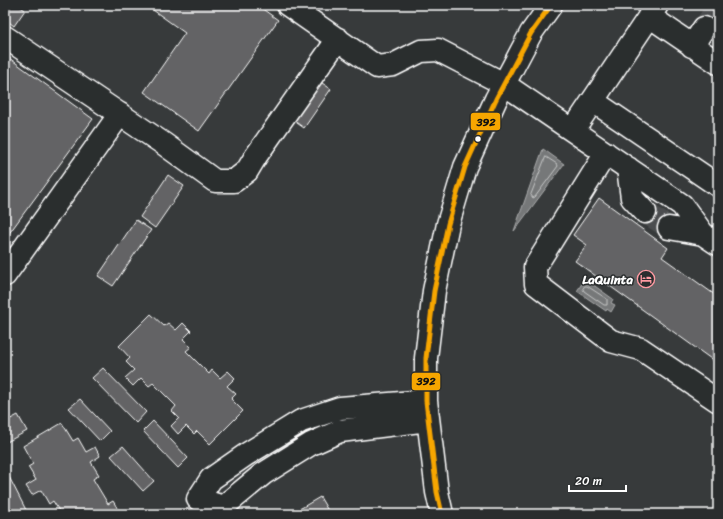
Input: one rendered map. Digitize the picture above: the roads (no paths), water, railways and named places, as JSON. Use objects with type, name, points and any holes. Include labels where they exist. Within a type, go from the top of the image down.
[{"type":"street","points":[[288,5],[376,67],[393,65],[421,51],[438,50],[504,84],[682,205],[710,239]]},
{"type":"street","points":[[442,514],[437,492],[427,410],[426,358],[434,291],[448,224],[465,167],[496,99],[531,33],[551,5]]},
{"type":"street","points":[[573,130],[653,11],[692,46],[716,57]]},
{"type":"street","points":[[692,46],[704,28]]},
{"type":"street","points":[[5,37],[120,114],[215,181],[234,181],[247,171],[338,39]]},
{"type":"street","points":[[593,101],[717,185],[718,184]]},
{"type":"street","points":[[5,275],[120,114]]},
{"type":"street","points":[[606,153],[535,267],[536,284],[612,341],[641,349],[718,401]]},
{"type":"street","points":[[628,168],[632,198],[645,212]]},
{"type":"street","points":[[669,228],[710,239]]},
{"type":"street","points":[[340,408],[427,410],[340,431],[311,444],[262,474],[223,508],[198,499],[211,479],[247,454],[301,421],[340,408]]},
{"type":"water","points":[[543,149],[564,164],[514,231]]},
{"type":"water","points":[[585,279],[613,299],[611,303],[615,305],[611,312],[607,309],[606,311],[577,291]]},
{"type":"tunnel","points":[[704,28],[718,6]]},
{"type":"tunnel","points":[[645,212],[669,228]]},
{"type":"place","name":"LaQuinta","points":[[646,279]]}]
